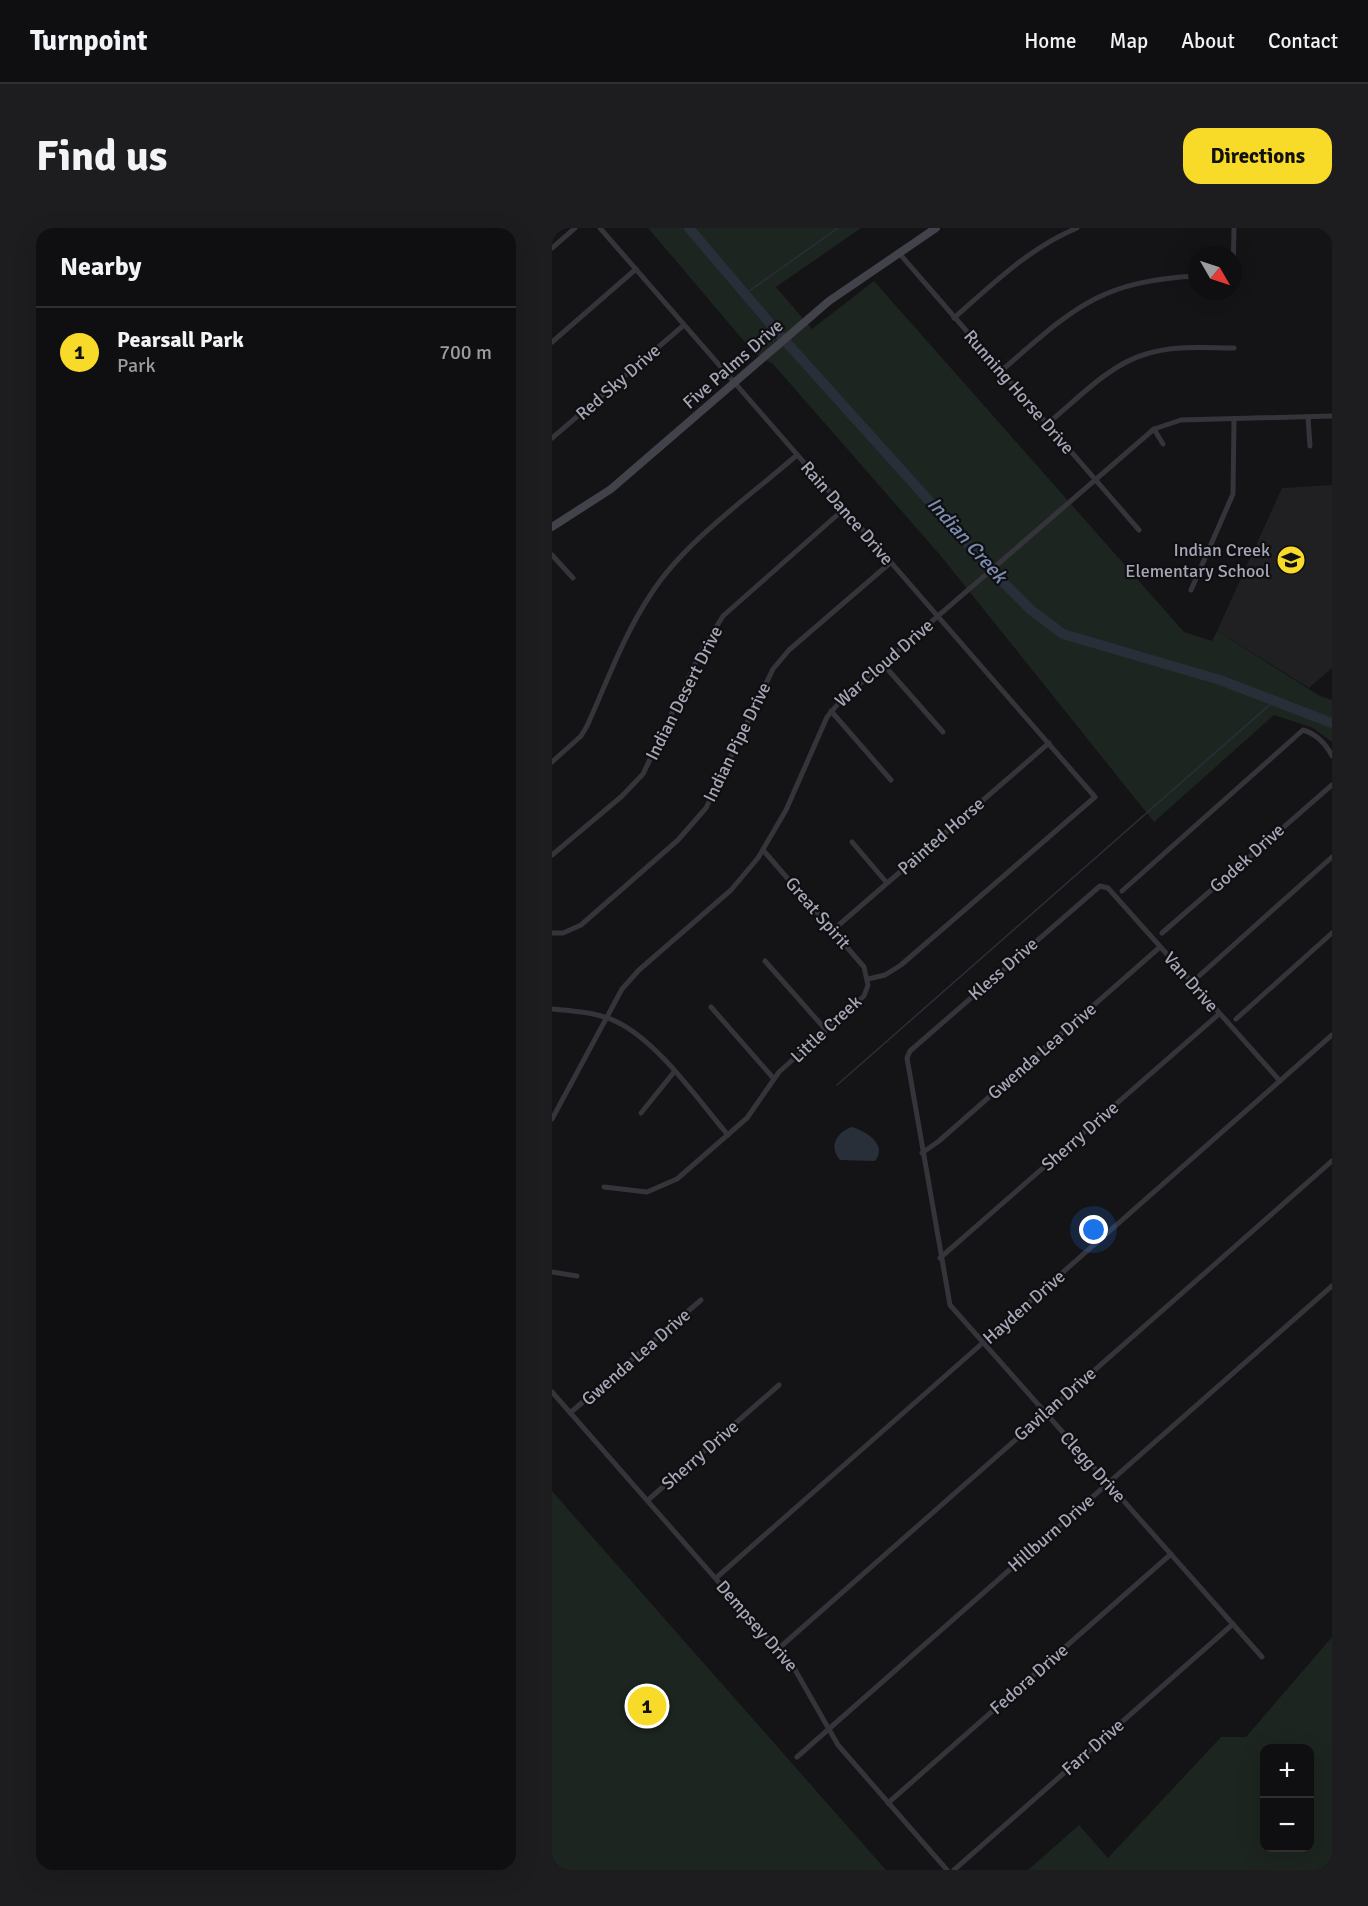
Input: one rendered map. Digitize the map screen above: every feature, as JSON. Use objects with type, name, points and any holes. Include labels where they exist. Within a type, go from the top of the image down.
[{"type":"street","points":[[552,248],[575,228]]},
{"type":"street","name":"Rain Dance Drive","points":[[600,228],[1095,797]]},
{"type":"street","name":"Five Palms Drive","points":[[552,527],[611,489],[847,287],[936,228]]},
{"type":"street","points":[[954,318],[1021,259],[1051,240],[1077,228]]},
{"type":"street","points":[[1233,228],[1233,246]]},
{"type":"street","name":"Running Horse Drive","points":[[899,253],[1139,530]]},
{"type":"street","points":[[552,342],[636,269]]},
{"type":"street","points":[[1001,371],[1070,312],[1105,292],[1160,278],[1188,276]]},
{"type":"street","name":"Red Sky Drive","points":[[552,438],[684,325]]},
{"type":"street","points":[[1047,424],[1112,371],[1135,358],[1160,350],[1234,348]]},
{"type":"street","name":"War Cloud Drive","points":[[552,1119],[631,979],[731,890],[763,850],[786,810],[831,711],[883,664],[1154,429],[1181,420],[1332,416]]},
{"type":"street","points":[[1308,417],[1310,446]]},
{"type":"street","points":[[1191,590],[1233,494],[1233,419]]},
{"type":"street","points":[[1154,429],[1163,444]]},
{"type":"street","points":[[552,762],[581,736],[587,726],[639,612],[660,581],[694,544],[797,455]]},
{"type":"street","name":"Indian Desert Drive","points":[[552,855],[622,796],[643,774],[701,652],[723,616],[843,509]]},
{"type":"street","points":[[552,555],[573,578]]},
{"type":"street","name":"Indian Pipe Drive","points":[[552,933],[563,933],[581,925],[686,832],[706,808],[773,669],[789,650],[890,563]]},
{"type":"street","points":[[883,664],[943,732]]},
{"type":"street","points":[[831,711],[891,780]]},
{"type":"street","points":[[1122,891],[1303,730],[1311,732],[1323,742],[1332,756]]},
{"type":"street","name":"Painted Horse","points":[[833,930],[1049,743]]},
{"type":"street","name":"Godek Drive","points":[[1162,933],[1332,785]]},
{"type":"street","name":"Little Creek","points":[[604,1187],[640,1192],[666,1186],[728,1135],[753,1111],[774,1079],[860,1001],[866,990],[868,979],[885,975],[901,965],[1095,797]]},
{"type":"street","points":[[852,842],[887,883]]},
{"type":"street","name":"Great Spirit","points":[[763,850],[861,962],[868,979]]},
{"type":"street","points":[[1199,976],[1332,857]]},
{"type":"street","name":"Van Drive","points":[[1100,886],[1108,888],[1280,1081]]},
{"type":"street","name":"Kless Drive","points":[[908,1055],[1100,886]]},
{"type":"street","points":[[1236,1018],[1332,933]]},
{"type":"street","name":"Gwenda Lea Drive","points":[[922,1153],[939,1141],[1160,947]]},
{"type":"street","points":[[765,961],[826,1030]]},
{"type":"street","points":[[711,1007],[774,1079]]},
{"type":"street","points":[[552,1009],[607,1018],[636,1033],[674,1072],[728,1135]]},
{"type":"street","name":"Sherry Drive","points":[[940,1258],[1219,1014]]},
{"type":"street","name":"Hayden Drive","points":[[716,1578],[1332,1035]]},
{"type":"street","name":"Clegg Drive","points":[[908,1055],[922,1153],[949,1303],[1262,1657]]},
{"type":"street","points":[[641,1113],[674,1072]]},
{"type":"street","name":"Gavilan Drive","points":[[778,1649],[1332,1161]]},
{"type":"street","points":[[552,1272],[577,1276]]},
{"type":"street","name":"Hillburn Drive","points":[[797,1757],[1332,1286]]},
{"type":"street","name":"Gwenda Lea Drive","points":[[570,1413],[701,1300]]},
{"type":"street","name":"Sherry Drive","points":[[648,1500],[779,1385]]},
{"type":"street","name":"Dempsey Drive","points":[[552,1392],[778,1649],[806,1684],[827,1730],[947,1870]]},
{"type":"street","name":"Fedora Drive","points":[[888,1803],[1171,1554]]},
{"type":"street","name":"Farr Drive","points":[[954,1870],[1233,1624]]},
{"type":"shaded area","points":[[648,228],[861,228],[776,287],[812,329],[874,281],[1184,632],[1212,641],[1217,631],[1320,696],[1332,700],[1332,742],[1313,728],[1274,715],[1154,822],[940,555],[773,364],[754,353]]},
{"type":"shaded area","name":"Indian Creek Elementary School","points":[[1332,485],[1332,668],[1309,688],[1217,631],[1282,488]]},
{"type":"shaded area","points":[[852,1127],[869,1135],[877,1144],[879,1149],[875,1161],[840,1160],[836,1155],[835,1145],[838,1136]]},
{"type":"shaded area","points":[[552,1491],[596,1541],[886,1870],[552,1870]]},
{"type":"shaded area","points":[[1332,1637],[1332,1870],[1028,1870],[1079,1825],[1108,1858],[1221,1737],[1246,1737]]},
{"type":"waterway","name":"Indian Creek","points":[[689,228],[779,334],[995,574],[1031,610],[1063,634],[1220,680],[1332,723]]},
{"type":"waterway","points":[[745,294],[838,228]]},
{"type":"waterway","points":[[837,1085],[1274,701]]},
{"type":"place","name":"Indian Creek Elementary School","points":[[1291,560]]},
{"type":"place","name":"Pearsall Park","points":[[647,1706]]}]
